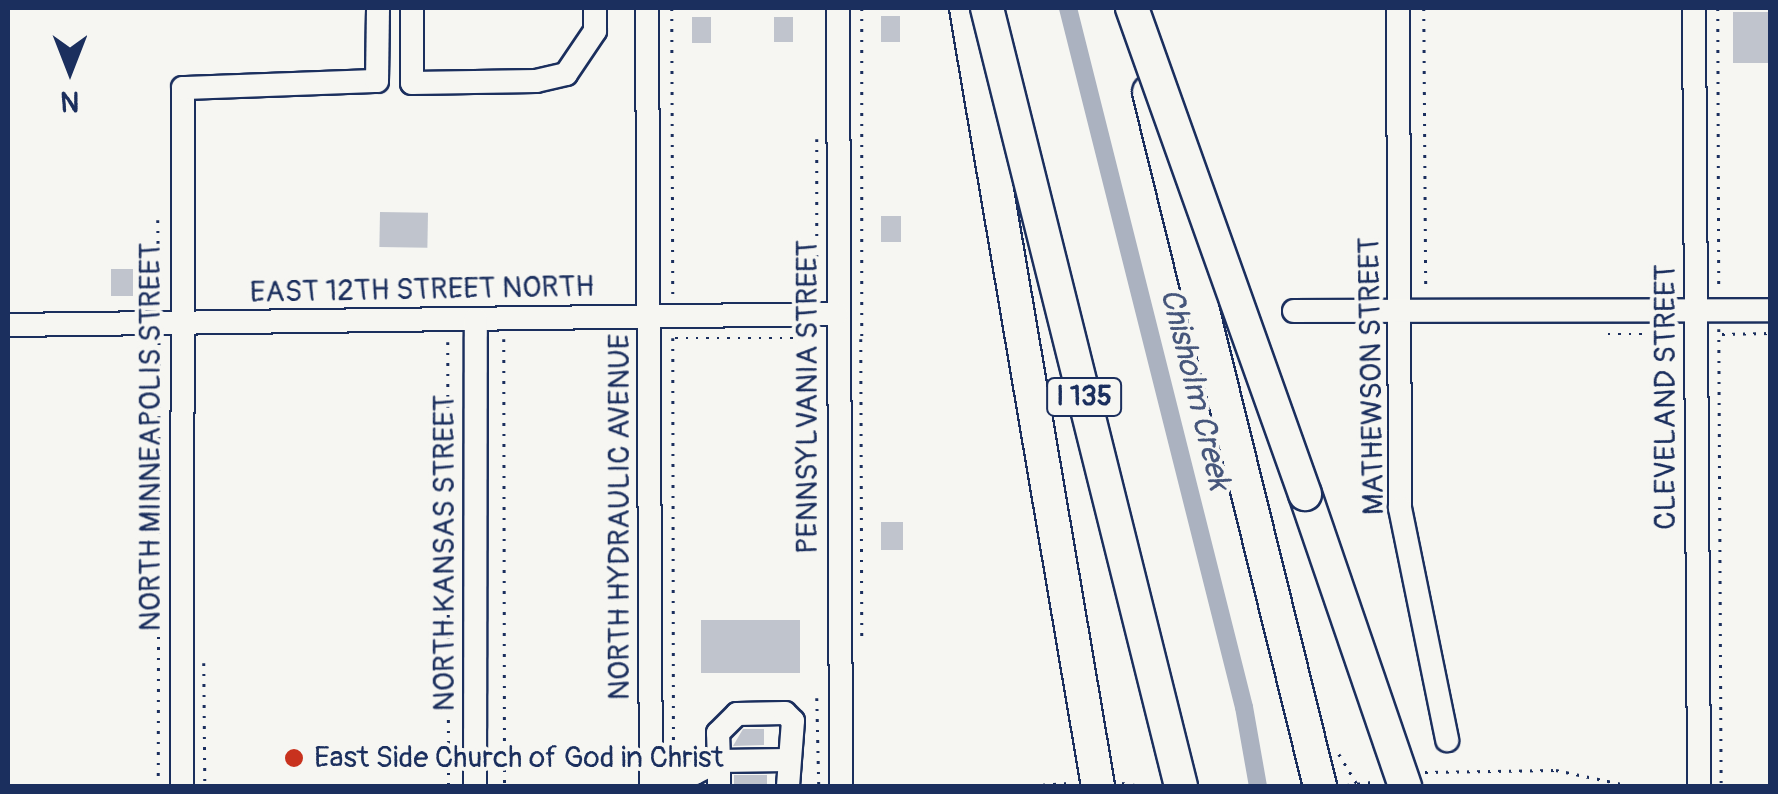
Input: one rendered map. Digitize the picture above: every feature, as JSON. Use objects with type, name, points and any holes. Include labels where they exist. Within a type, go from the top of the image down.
[{"type":"highway","points":[[966,8],[1098,786]]},
{"type":"highway","name":"I 135","points":[[988,8],[1181,786]]},
{"type":"highway","points":[[1130,8],[1305,494],[1404,786]]},
{"type":"highway","points":[[1130,8],[1320,786]]},
{"type":"street","name":"NORTH MINNEAPOLIS STREET","points":[[182,786],[169,323],[183,88],[378,81],[378,8]]},
{"type":"street","points":[[412,8],[412,83],[536,81],[566,74],[595,31],[594,8]]},
{"type":"street","name":"NORTH HYDRAULIC AVENUE","points":[[647,8],[661,327],[659,778]]},
{"type":"street","name":"PENNSYLVANIA STREET","points":[[838,8],[827,314],[841,786]]},
{"type":"street","name":"MATHEWSON STREET","points":[[1398,8],[1400,508],[1447,740]]},
{"type":"street","name":"CLEVELAND STREET","points":[[1694,8],[1707,310],[1699,786]]},
{"type":"street","points":[[1294,311],[1770,310]]},
{"type":"street","name":"EAST 12TH STREET NORTH","points":[[8,325],[476,319],[661,327],[827,314]]},
{"type":"street","name":"NORTH KANSAS STREET","points":[[475,786],[476,319]]},
{"type":"street","points":[[719,786],[718,733],[728,719],[753,713],[790,716],[788,786]]},
{"type":"street","points":[[659,778],[695,774],[719,761],[788,760]]},
{"type":"path","points":[[659,778],[661,327],[672,8]]},
{"type":"path","points":[[862,8],[862,339]]},
{"type":"path","points":[[1424,8],[1426,290]]},
{"type":"path","points":[[1718,8],[1707,310],[1722,786]]},
{"type":"path","points":[[661,327],[818,338],[827,314],[817,126]]},
{"type":"path","points":[[158,220],[169,323],[158,786]]},
{"type":"path","points":[[494,339],[522,339]]},
{"type":"path","points":[[504,339],[505,786]]},
{"type":"path","points":[[448,340],[449,786]]},
{"type":"path","points":[[817,698],[819,786]]},
{"type":"path","points":[[1472,772],[1556,770],[1631,786]]},
{"type":"building","points":[[1733,12],[1770,12],[1770,63],[1733,63]]},
{"type":"building","points":[[881,16],[900,16],[900,42],[881,42]]},
{"type":"building","points":[[692,17],[711,17],[711,43],[692,43]]},
{"type":"building","points":[[774,17],[793,17],[793,42],[774,42]]},
{"type":"building","points":[[380,212],[428,213],[427,248],[379,247]]},
{"type":"building","points":[[881,216],[901,216],[901,242],[881,242]]},
{"type":"building","points":[[111,269],[133,269],[133,296],[111,296]]},
{"type":"building","points":[[881,522],[903,522],[903,550],[881,550]]},
{"type":"building","points":[[701,620],[800,620],[800,673],[701,673]]},
{"type":"building","points":[[743,729],[764,729],[764,745],[733,746]]},
{"type":"building","points":[[734,775],[767,775],[767,786],[734,786]]},
{"type":"waterway","name":"Chisholm Creek","points":[[1068,8],[1244,707],[1258,786]]},
{"type":"place","name":"East Side Church of God in Christ","points":[[294,758]]}]
